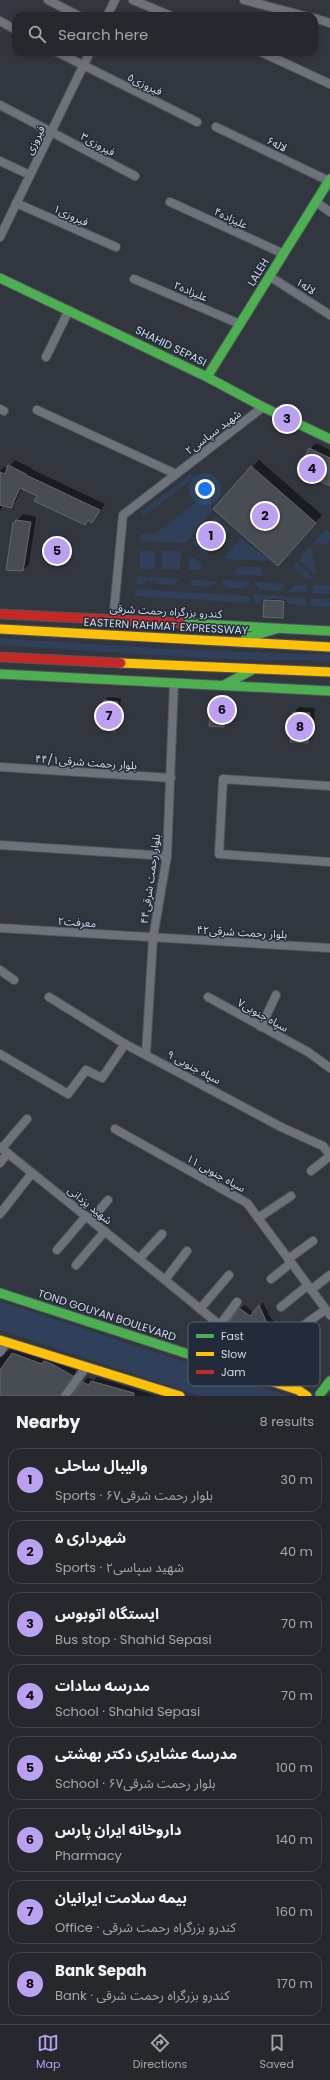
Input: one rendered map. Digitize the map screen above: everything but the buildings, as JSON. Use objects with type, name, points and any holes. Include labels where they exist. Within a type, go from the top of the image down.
[{"type":"main road","name":"LALEH","points":[[207,377],[330,180]]},
{"type":"main road","name":"SHAHID SEPASI","points":[[3,279],[207,377],[330,440]]},
{"type":"main road","name":"کندرو بزرگراه رحمت شرقی","points":[[0,614],[330,631]]},
{"type":"main road","name":"EASTERN RAHMAT EXPRESSWAY","points":[[0,629],[330,647]]},
{"type":"main road","points":[[236,642],[276,629]]},
{"type":"main road","points":[[0,657],[252,670],[330,672]]},
{"type":"main road","points":[[224,686],[252,670]]},
{"type":"main road","points":[[0,674],[330,691]]},
{"type":"main road","name":"TOND GOUYAN BOULEVARD","points":[[0,1293],[188,1354]]},
{"type":"main road","points":[[4,1341],[180,1396]]},
{"type":"main road","points":[[319,1395],[330,1381]]},
{"type":"main road","name":"TOND GOUYAN BOULEVARD","points":[[286,1386],[298,1390],[307,1396]]},
{"type":"main road","points":[[319,1395],[330,1389]]},
{"type":"street","points":[[48,0],[71,12]]},
{"type":"street","points":[[109,12],[115,0]]},
{"type":"street","points":[[133,0],[162,12]]},
{"type":"street","points":[[244,0],[290,12]]},
{"type":"street","points":[[318,19],[330,23]]},
{"type":"street","points":[[0,21],[12,28]]},
{"type":"street","name":"فیروزی۵","points":[[64,56],[197,122]]},
{"type":"street","name":"فیروزی","points":[[0,237],[88,56]]},
{"type":"street","points":[[270,56],[330,84]]},
{"type":"street","name":"فیروزی۳","points":[[0,106],[134,176]]},
{"type":"street","name":"۶لاله","points":[[216,127],[330,180]]},
{"type":"street","points":[[0,161],[30,176]]},
{"type":"street","name":"علیزاده۴","points":[[170,202],[284,254]]},
{"type":"street","points":[[316,202],[330,212]]},
{"type":"street","name":"فیروزی۱","points":[[16,203],[116,247]]},
{"type":"street","name":"۱لاله","points":[[270,276],[330,315]]},
{"type":"street","points":[[0,288],[3,279]]},
{"type":"street","name":"علیزاده۲","points":[[134,279],[240,324]]},
{"type":"street","points":[[46,357],[69,310]]},
{"type":"street","name":"شهید سپاسی۲","points":[[113,621],[123,515],[263,407]]},
{"type":"street","points":[[37,410],[176,474]]},
{"type":"street","name":"۴۴بلوار رحمت شرقی","points":[[146,1054],[153,938],[167,856],[174,683]]},
{"type":"street","name":"بلوار رحمت شرقی۴۴/۱","points":[[0,767],[171,778]]},
{"type":"street","points":[[330,786],[223,779],[219,854],[330,862]]},
{"type":"street","points":[[0,845],[167,856]]},
{"type":"street","name":"معرفت۲","points":[[0,928],[153,938]]},
{"type":"street","name":"بلوار رحمت شرقی۴۲","points":[[153,938],[330,948]]},
{"type":"street","points":[[0,970],[14,980]]},
{"type":"street","points":[[261,1027],[276,994]]},
{"type":"street","name":"۹ سپاه جنوبی","points":[[48,997],[125,1044],[281,1127],[323,1146],[330,1156]]},
{"type":"street","name":"سپاه جنوبی۷","points":[[208,997],[308,1052],[330,1068]]},
{"type":"street","points":[[0,1054],[68,1094],[86,1070],[102,1078],[125,1044]]},
{"type":"street","points":[[0,1163],[4,1149],[27,1119]]},
{"type":"street","name":"۱۱ سپاه جنوبی","points":[[115,1129],[247,1203],[328,1313]]},
{"type":"street","name":"شهید یزدانی","points":[[4,1149],[216,1322]]},
{"type":"street","points":[[311,1172],[330,1156]]},
{"type":"street","points":[[0,1214],[32,1173]]},
{"type":"street","points":[[258,1218],[291,1196]]},
{"type":"street","points":[[57,1250],[108,1200]]},
{"type":"street","points":[[76,1265],[105,1232]]},
{"type":"street","points":[[139,1259],[162,1234]]},
{"type":"street","points":[[271,1279],[313,1241]]},
{"type":"street","points":[[165,1280],[187,1251]]},
{"type":"street","points":[[200,1309],[229,1275]]},
{"type":"street","points":[[281,1307],[330,1275]]},
{"type":"street","points":[[222,1322],[237,1302]]},
{"type":"street","points":[[312,1322],[328,1313]]},
{"type":"street","points":[[0,1352],[4,1341]]},
{"type":"street","points":[[65,1396],[86,1367]]},
{"type":"street","name":"شهید یزدانی","points":[[293,1386],[298,1390]]},
{"type":"shaded area","points":[[191,474],[194,478],[144,516],[141,512]]},
{"type":"shaded area","points":[[211,491],[211,512],[186,543],[140,541],[141,534],[156,533]]},
{"type":"shaded area","points":[[215,517],[229,529],[206,555],[192,543]]},
{"type":"shaded area","points":[[326,529],[330,532],[330,541],[325,544],[313,544]]},
{"type":"shaded area","points":[[240,538],[271,561],[223,559]]},
{"type":"shaded area","points":[[309,547],[312,549],[311,552],[314,557],[312,559],[315,561],[314,567],[316,572],[314,574],[299,560]]},
{"type":"shaded area","points":[[140,551],[155,551],[155,569],[140,569]]},
{"type":"shaded area","points":[[162,551],[181,551],[180,570],[162,569]]},
{"type":"shaded area","points":[[189,555],[204,565],[199,570],[188,570]]},
{"type":"shaded area","points":[[296,562],[315,579],[306,579],[292,567]]},
{"type":"shaded area","points":[[238,567],[260,567],[264,576],[233,574]]},
{"type":"shaded area","points":[[137,576],[179,579],[173,585],[157,584],[156,581],[146,580],[144,584],[136,584]]},
{"type":"shaded area","points":[[189,580],[217,581],[210,587],[193,586]]},
{"type":"shaded area","points":[[220,580],[251,582],[245,588],[228,588]]},
{"type":"shaded area","points":[[254,582],[286,584],[280,591],[260,590]]},
{"type":"shaded area","points":[[295,585],[308,585],[307,592],[288,592]]},
{"type":"shaded area","points":[[313,585],[330,585],[330,594],[312,593]]},
{"type":"shaded area","points":[[135,589],[249,596],[249,603],[135,596]]},
{"type":"shaded area","points":[[253,594],[306,598],[306,607],[288,603],[288,600],[261,599],[260,603],[254,603]]},
{"type":"shaded area","points":[[311,599],[330,599],[330,607],[310,606]]},
{"type":"shaded area","points":[[0,638],[168,649],[330,655],[330,661],[215,659],[0,645]]},
{"type":"shaded area","points":[[0,1301],[188,1363],[188,1386],[258,1386],[288,1396],[201,1396],[0,1330]]},
{"type":"traffic: fast","points":[[207,377],[330,179]]},
{"type":"traffic: fast","points":[[0,278],[207,377],[263,407],[330,439]]},
{"type":"traffic: fast","points":[[181,623],[330,631]]},
{"type":"traffic: fast","points":[[246,638],[276,629]]},
{"type":"traffic: fast","points":[[224,685],[252,670]]},
{"type":"traffic: fast","points":[[0,674],[330,691]]},
{"type":"traffic: fast","points":[[0,1293],[188,1354]]},
{"type":"traffic: fast","points":[[320,1394],[330,1381]]},
{"type":"traffic: slow","points":[[0,629],[330,647]]},
{"type":"traffic: slow","points":[[121,663],[330,672]]},
{"type":"traffic: slow","points":[[0,1340],[180,1396]]},
{"type":"traffic: slow","points":[[286,1386],[298,1390],[307,1396]]},
{"type":"traffic: jam","points":[[0,614],[181,623]]},
{"type":"traffic: jam","points":[[0,657],[121,663]]},
{"type":"place","name":"ایستگاه اتوبوس","points":[[287,419]]},
{"type":"place","name":"مدرسه سادات","points":[[312,469]]},
{"type":"place","name":"شهرداری ۵","points":[[265,516]]},
{"type":"place","name":"والیبال ساحلی","points":[[211,536]]},
{"type":"place","name":"مدرسه عشایری دکتر بهشتی","points":[[57,551]]},
{"type":"place","name":"داروخانه ایران پارس","points":[[222,710]]},
{"type":"place","name":"بیمه سلامت ایرانیان","points":[[109,716]]},
{"type":"place","name":"Bank Sepah","points":[[300,727]]}]
